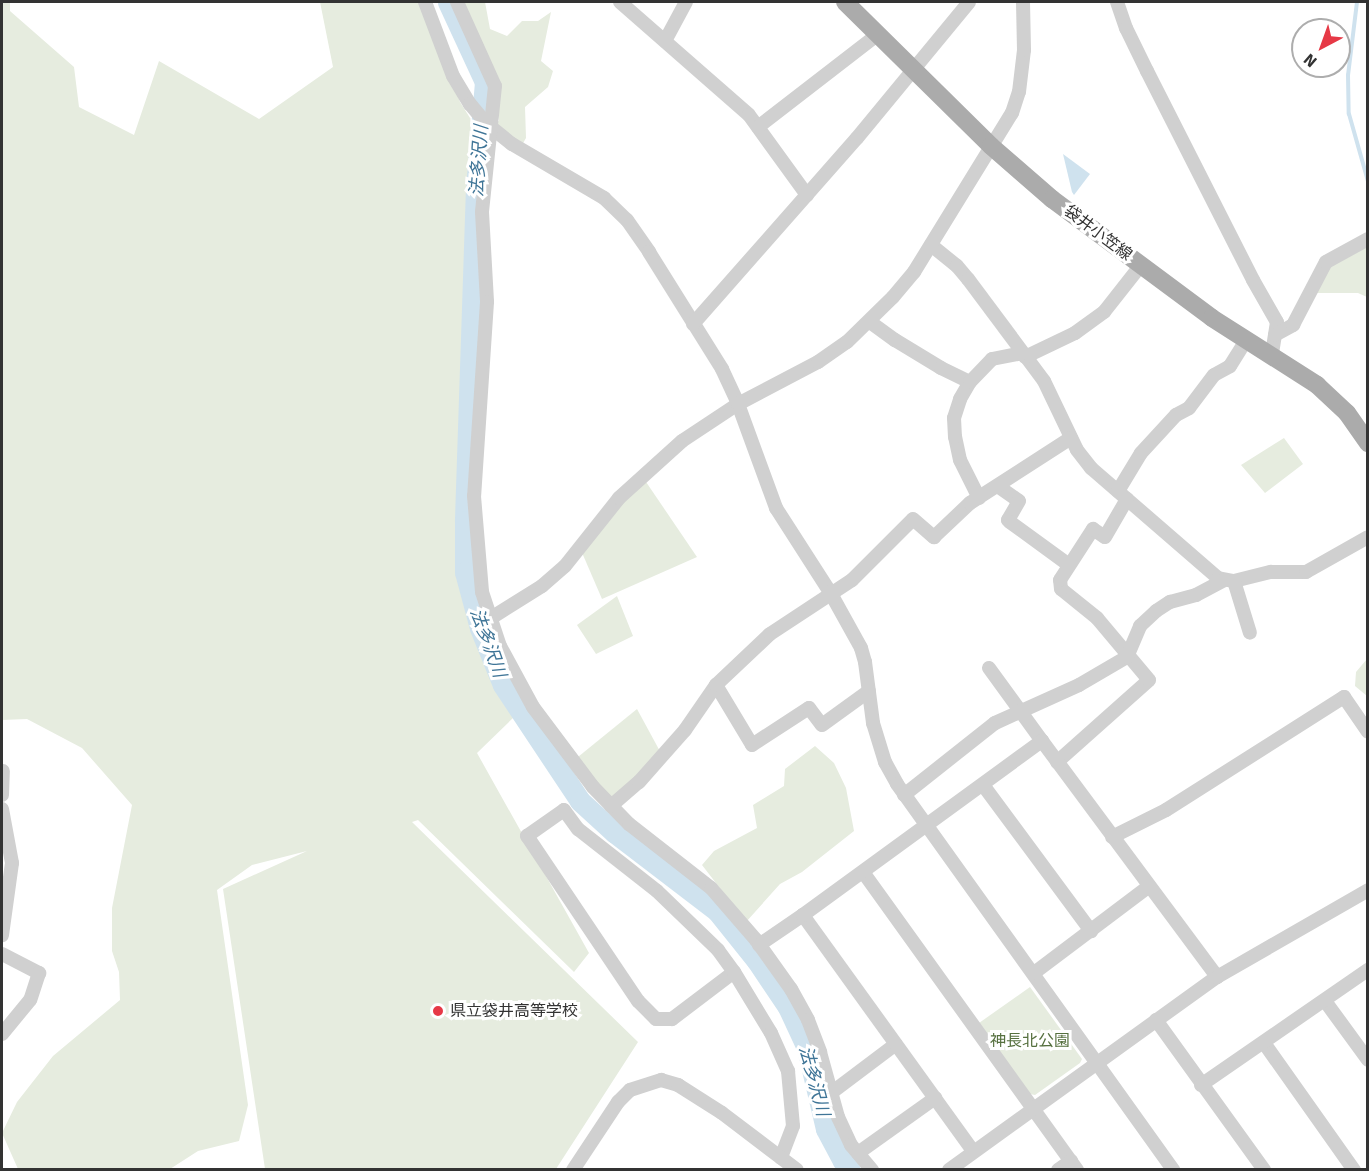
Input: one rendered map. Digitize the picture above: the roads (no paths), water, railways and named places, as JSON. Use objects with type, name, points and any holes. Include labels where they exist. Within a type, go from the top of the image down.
[{"type":"main road","name":"袋井小笠線","points":[[845,2],[991,146],[1052,199],[1212,318],[1272,354],[1317,385],[1347,413],[1368,443]]},
{"type":"street","points":[[425,2],[453,76],[470,104],[488,125],[512,144],[604,198],[627,220],[722,369],[738,404],[776,508],[830,592],[861,648],[873,723],[885,762],[904,795],[1034,973],[1173,1170]]},
{"type":"street","points":[[457,2],[495,86],[488,125],[482,212],[487,302],[474,496],[482,592],[491,618],[515,678],[533,707],[593,787],[629,824],[711,888],[759,945],[791,989],[808,1020],[820,1052],[838,1117],[858,1153],[872,1170]]},
{"type":"street","points":[[620,2],[750,115],[807,195]]},
{"type":"street","points":[[665,41],[686,2]]},
{"type":"street","points":[[693,324],[807,195],[969,2]]},
{"type":"street","points":[[491,618],[542,585],[565,566],[619,498],[682,441],[738,404],[819,362],[870,321],[914,272],[1012,113],[1019,92],[1024,50],[1023,2]]},
{"type":"street","points":[[1117,2],[1126,28],[1151,79],[1253,280],[1277,322],[1272,354]]},
{"type":"street","points":[[758,127],[851,58],[877,35]]},
{"type":"street","points":[[1275,335],[1293,326],[1326,262],[1368,239]]},
{"type":"street","points":[[931,245],[957,266],[1044,381],[1071,438],[1091,468],[1218,578],[1229,580]]},
{"type":"street","points":[[979,498],[960,460],[955,437],[954,418],[960,399],[970,382],[992,358],[1024,355],[1075,333],[1104,312],[1141,265]]},
{"type":"street","points":[[870,321],[894,340],[970,382]]},
{"type":"street","points":[[1057,762],[1149,680],[1098,618],[1060,588],[1060,580],[1093,529],[1105,537],[1141,453],[1176,415],[1189,408],[1214,375],[1230,366],[1247,339]]},
{"type":"street","points":[[611,806],[639,782],[685,730],[716,685],[770,634],[830,592],[852,580],[913,519],[934,537],[979,498],[1071,438]]},
{"type":"street","points":[[999,486],[1019,501],[1008,520],[1070,565]]},
{"type":"street","points":[[904,795],[995,723],[1079,685],[1128,657],[1140,626],[1170,602],[1196,595],[1229,580],[1271,572],[1306,572],[1368,537]]},
{"type":"street","points":[[1229,580],[1250,633]]},
{"type":"street","points":[[989,668],[1148,887],[1217,977]]},
{"type":"street","points":[[716,685],[752,745],[809,708],[822,725],[869,691]]},
{"type":"street","points":[[1112,837],[1166,810],[1344,697],[1368,732]]},
{"type":"street","points":[[759,945],[1042,741]]},
{"type":"street","points":[[2,795],[3,771]]},
{"type":"street","points":[[983,785],[1091,931]]},
{"type":"street","points":[[2,809],[12,863],[2,934]]},
{"type":"street","points":[[734,972],[672,1019],[656,1019],[638,1001],[527,836],[564,810],[578,829],[657,891],[718,950],[734,972],[771,1033],[788,1071],[793,1125],[781,1158]]},
{"type":"street","points":[[863,872],[1074,1165],[1059,1170]]},
{"type":"street","points":[[1034,973],[1148,887]]},
{"type":"street","points":[[949,1170],[1217,977],[1368,890]]},
{"type":"street","points":[[803,915],[973,1151]]},
{"type":"street","points":[[2,954],[39,972],[30,1000],[2,1034]]},
{"type":"street","points":[[1201,1085],[1368,970]]},
{"type":"street","points":[[1325,1001],[1368,1060]]},
{"type":"street","points":[[1156,1020],[1264,1170]]},
{"type":"street","points":[[1264,1043],[1354,1170]]},
{"type":"street","points":[[831,1093],[896,1044]]},
{"type":"street","points":[[573,1170],[618,1102],[630,1090],[661,1080],[678,1085],[722,1113],[796,1170]]},
{"type":"street","points":[[858,1153],[935,1098]]},
{"type":"water","points":[[1063,154],[1090,174],[1074,195],[1072,192]]},
{"type":"waterway","name":"法多沢川","points":[[448,2],[485,82],[476,187],[465,521],[465,572],[480,628],[503,685],[580,801],[615,833],[717,911],[757,961],[788,1007],[807,1048],[826,1129],[850,1170]]},
{"type":"waterway","points":[[1357,2],[1348,75],[1349,114],[1368,181]]},
{"type":"place","name":"県立袋井高等学校","points":[[438,1011]]},
{"type":"park label","name":"神長北公園","points":[[1030,1041]]}]
